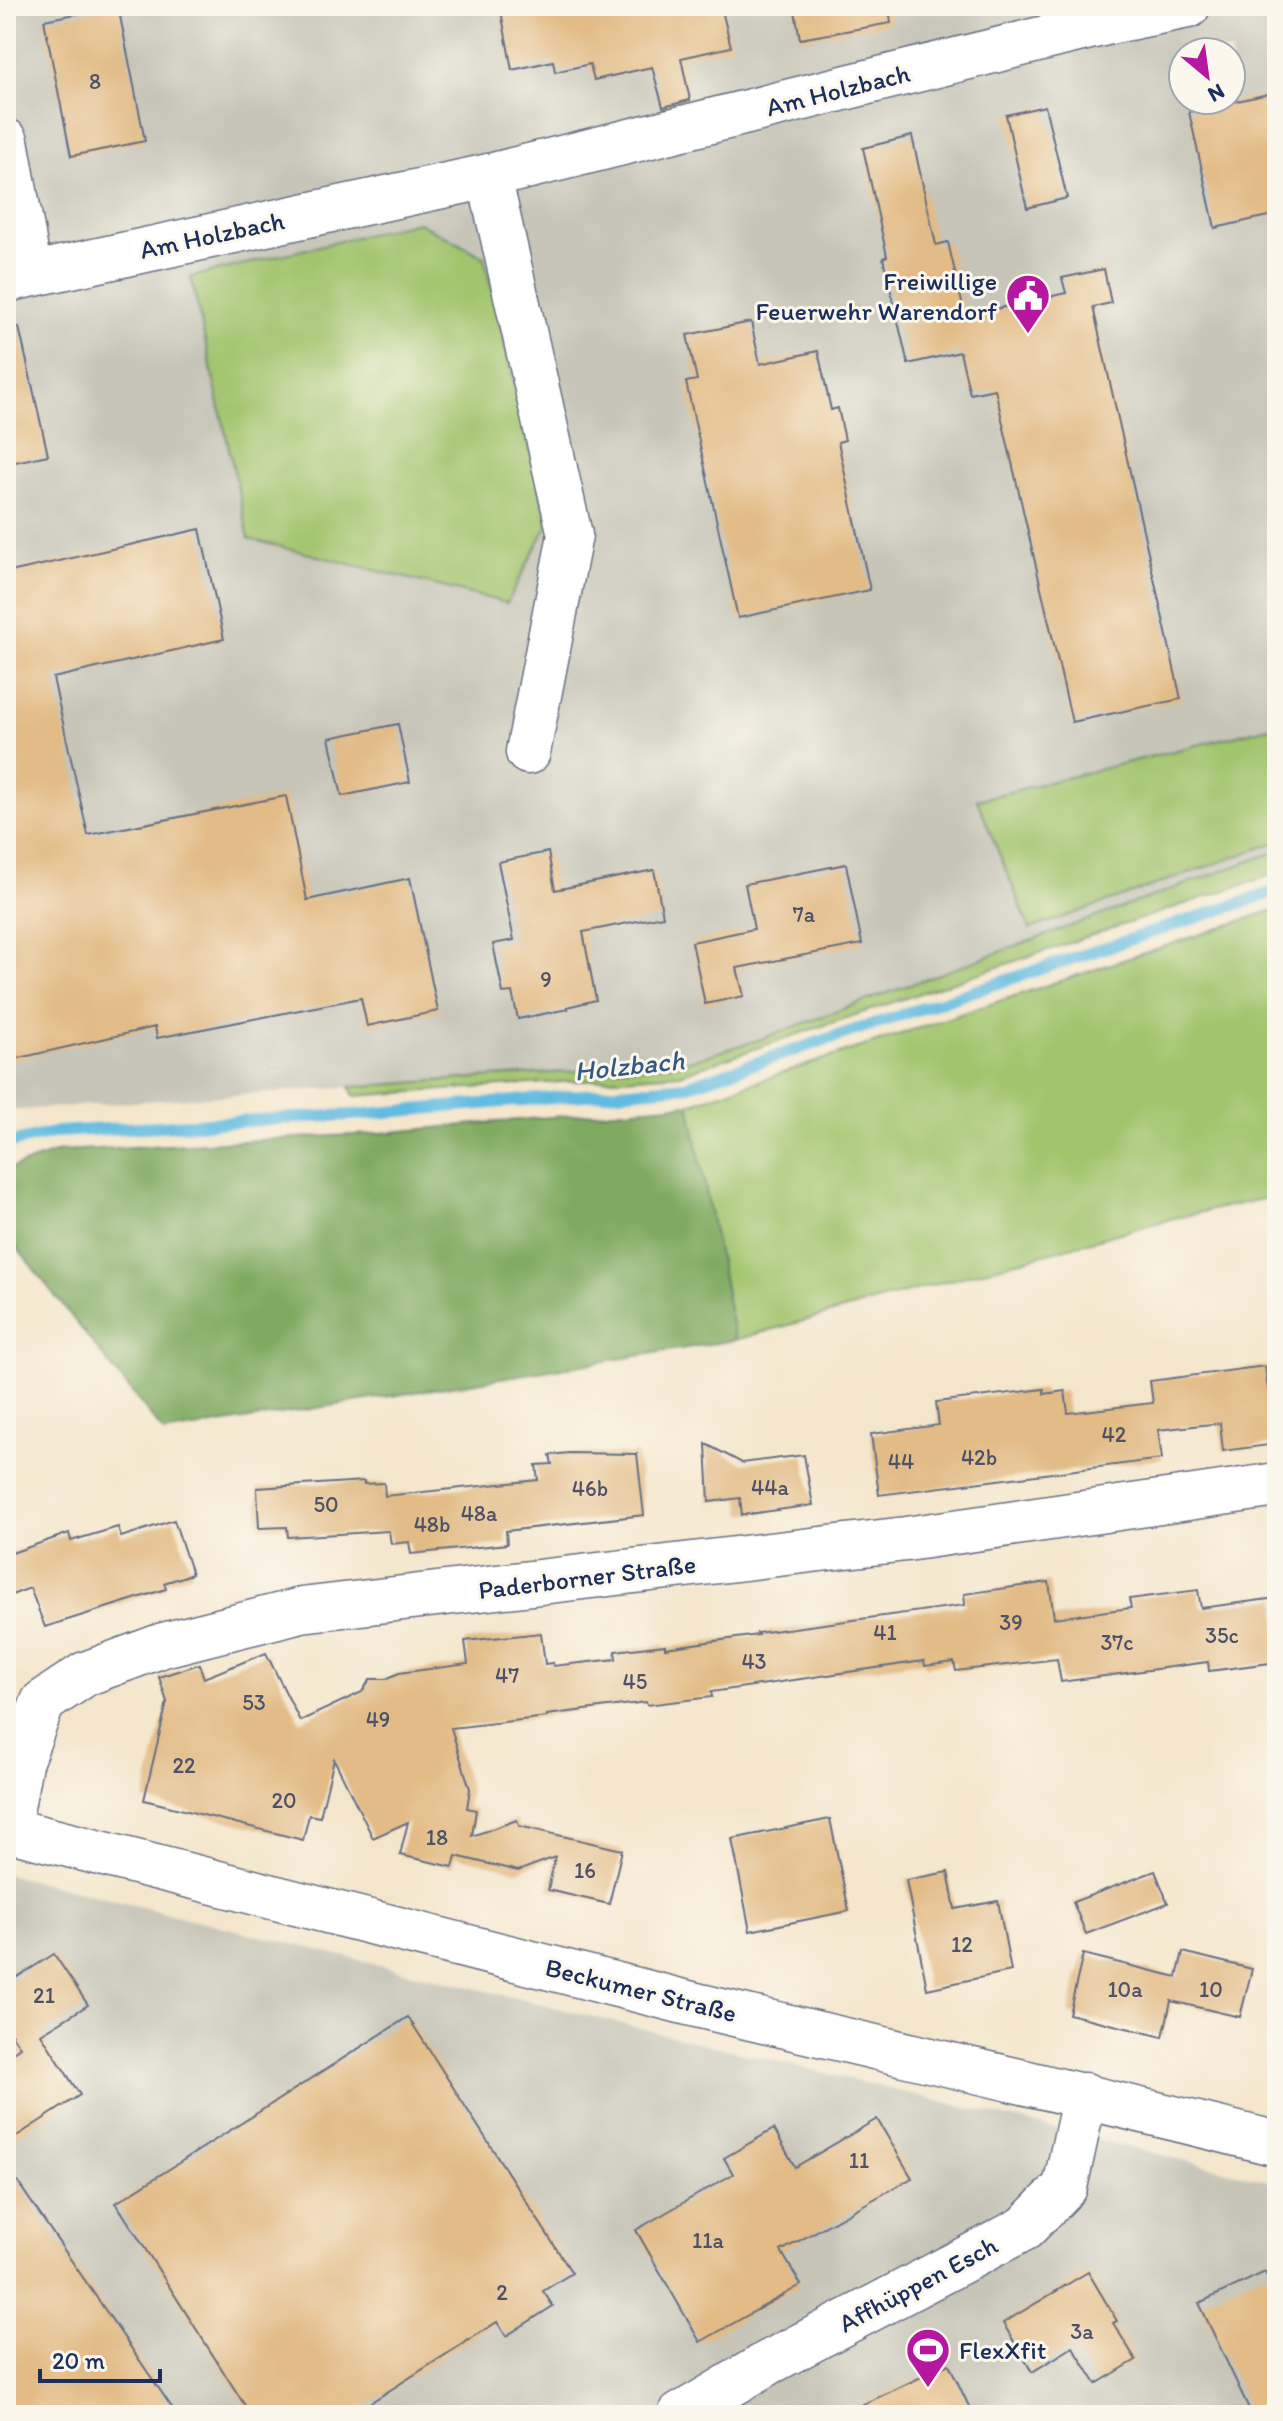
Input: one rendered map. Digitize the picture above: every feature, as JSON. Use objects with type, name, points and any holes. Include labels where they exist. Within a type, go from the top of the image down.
[{"type":"street","name":"Am Holzbach","points":[[6,141],[18,277],[489,176],[1113,13],[1188,6]]},
{"type":"street","points":[[489,176],[570,535],[528,752]]},
{"type":"street","name":"Paderborner Straße","points":[[7,1829],[20,1763],[43,1702],[85,1674],[163,1645],[301,1610],[906,1539],[1277,1485]]},
{"type":"street","name":"Beckumer Straße","points":[[7,1829],[149,1868],[689,2003],[1085,2095],[1277,2144]]},
{"type":"street","name":"Affhüppen Esch","points":[[680,2415],[768,2363],[1025,2228],[1065,2187],[1085,2095]]},
{"type":"shaded area","points":[[6,6],[1277,6],[1277,725],[977,801],[1030,929],[1277,842],[1277,851],[758,1040],[679,1064],[6,1111]]},
{"type":"shaded area","points":[[6,1874],[1277,2183],[1277,2415],[6,2415]]},
{"type":"green space","points":[[418,222],[484,257],[548,524],[507,603],[249,539],[191,277]]},
{"type":"green space","points":[[1277,725],[1277,842],[1030,929],[977,800]]},
{"type":"green space","points":[[1277,851],[1277,873],[680,1074],[354,1096],[350,1087],[679,1064],[758,1040]]},
{"type":"green space","points":[[1277,909],[1277,1196],[1174,1218],[735,1340],[689,1104]]},
{"type":"green space","points":[[689,1104],[735,1340],[164,1433],[6,1234],[6,1170],[60,1151],[370,1134]]},
{"type":"building","points":[[118,6],[145,141],[71,156],[44,20]]},
{"type":"building","points":[[523,6],[721,6],[731,47],[681,58],[690,100],[663,107],[652,67],[594,80],[590,64],[555,72],[553,61],[512,70],[501,11]]},
{"type":"building","points":[[794,6],[889,6],[891,23],[800,39]]},
{"type":"building","points":[[1277,92],[1277,214],[1215,228],[1190,116],[1247,116],[1247,99]]},
{"type":"building","points":[[1045,106],[1067,198],[1027,208],[1006,115]]},
{"type":"building","points":[[912,136],[936,245],[948,242],[965,316],[1066,293],[1062,278],[1104,269],[1111,303],[1093,307],[1181,699],[1072,722],[995,389],[970,394],[960,352],[908,364],[883,258],[887,256],[863,148]]},
{"type":"building","points":[[751,322],[760,364],[818,351],[831,410],[838,408],[845,440],[838,442],[870,590],[738,618],[686,382],[697,380],[687,335]]},
{"type":"building","points":[[19,327],[48,455],[6,464],[6,328]]},
{"type":"building","points":[[200,529],[224,639],[53,678],[88,835],[286,796],[307,900],[410,878],[438,1011],[367,1026],[361,998],[157,1038],[155,1027],[6,1061],[6,573]]},
{"type":"building","points":[[398,724],[410,782],[342,796],[329,738]]},
{"type":"building","points":[[548,852],[555,890],[654,870],[663,916],[583,932],[596,1000],[518,1019],[512,992],[503,993],[493,944],[514,940],[498,862]]},
{"type":"building","points":[[846,864],[862,944],[737,968],[744,996],[705,1004],[692,942],[754,929],[745,884]]},
{"type":"building","points":[[1265,1366],[1277,1444],[1223,1451],[1220,1423],[1158,1430],[1162,1459],[879,1495],[871,1434],[939,1425],[936,1402],[1044,1389],[1044,1394],[1065,1391],[1068,1413],[1153,1403],[1150,1381]]},
{"type":"building","points":[[706,1444],[742,1463],[804,1455],[813,1505],[742,1515],[740,1498],[709,1502]]},
{"type":"building","points":[[637,1454],[644,1515],[506,1531],[507,1544],[411,1554],[409,1542],[391,1544],[389,1531],[288,1537],[287,1527],[259,1528],[257,1488],[364,1481],[364,1484],[384,1483],[385,1496],[538,1480],[536,1465],[552,1464],[550,1455]]},
{"type":"building","points":[[174,1520],[192,1574],[164,1583],[166,1589],[45,1627],[30,1588],[6,1597],[6,1555],[69,1533],[71,1541],[118,1527],[121,1537]]},
{"type":"building","points":[[1049,1582],[1054,1618],[1131,1608],[1129,1599],[1198,1590],[1201,1608],[1277,1598],[1277,1662],[1209,1671],[1208,1662],[1061,1682],[1057,1659],[956,1671],[954,1662],[925,1666],[924,1661],[711,1692],[712,1697],[647,1705],[646,1702],[451,1728],[470,1789],[467,1808],[476,1810],[472,1836],[517,1820],[519,1826],[622,1850],[609,1904],[548,1890],[555,1857],[518,1871],[456,1856],[453,1867],[400,1855],[408,1822],[373,1838],[334,1759],[320,1817],[309,1815],[303,1840],[144,1800],[167,1702],[159,1677],[199,1664],[204,1678],[266,1653],[300,1721],[362,1692],[370,1679],[386,1679],[399,1673],[468,1664],[465,1641],[541,1633],[545,1664],[553,1663],[553,1666],[616,1659],[615,1651],[665,1645],[665,1648],[965,1605],[964,1594]]},
{"type":"building","points":[[830,1819],[849,1911],[750,1931],[732,1839]]},
{"type":"building","points":[[1155,1871],[1168,1903],[1086,1934],[1073,1902]]},
{"type":"building","points":[[948,1872],[955,1909],[998,1901],[1011,1971],[927,1989],[906,1880]]},
{"type":"building","points":[[1183,1952],[1252,1969],[1240,2017],[1171,2001],[1163,2037],[1069,2014],[1083,1954],[1177,1977]]},
{"type":"building","points":[[54,1954],[88,2005],[41,2034],[80,2095],[6,2143],[6,2057],[20,2047],[6,2026],[6,1984]]},
{"type":"building","points":[[408,2017],[572,2273],[543,2291],[553,2306],[506,2336],[497,2322],[351,2415],[251,2415],[116,2203]]},
{"type":"building","points":[[877,2119],[912,2178],[781,2251],[801,2285],[700,2342],[636,2230],[733,2174],[724,2158],[774,2129],[795,2167]]},
{"type":"building","points":[[6,2165],[177,2415],[6,2415]]},
{"type":"building","points":[[1088,2272],[1117,2321],[1113,2323],[1136,2360],[1096,2384],[1073,2347],[1032,2372],[1003,2323]]},
{"type":"building","points":[[1265,2272],[1277,2298],[1277,2415],[1252,2415],[1199,2303]]},
{"type":"building","name":"FlexXfit","points":[[949,2364],[973,2415],[840,2415]]},
{"type":"waterway","name":"Holzbach","points":[[6,1144],[57,1132],[366,1114],[686,1086],[1277,891]]},
{"type":"place","name":"Freiwillige Feuerwehr Warendorf","points":[[1028,335]]},
{"type":"place","name":"FlexXfit","points":[[928,2389]]}]
